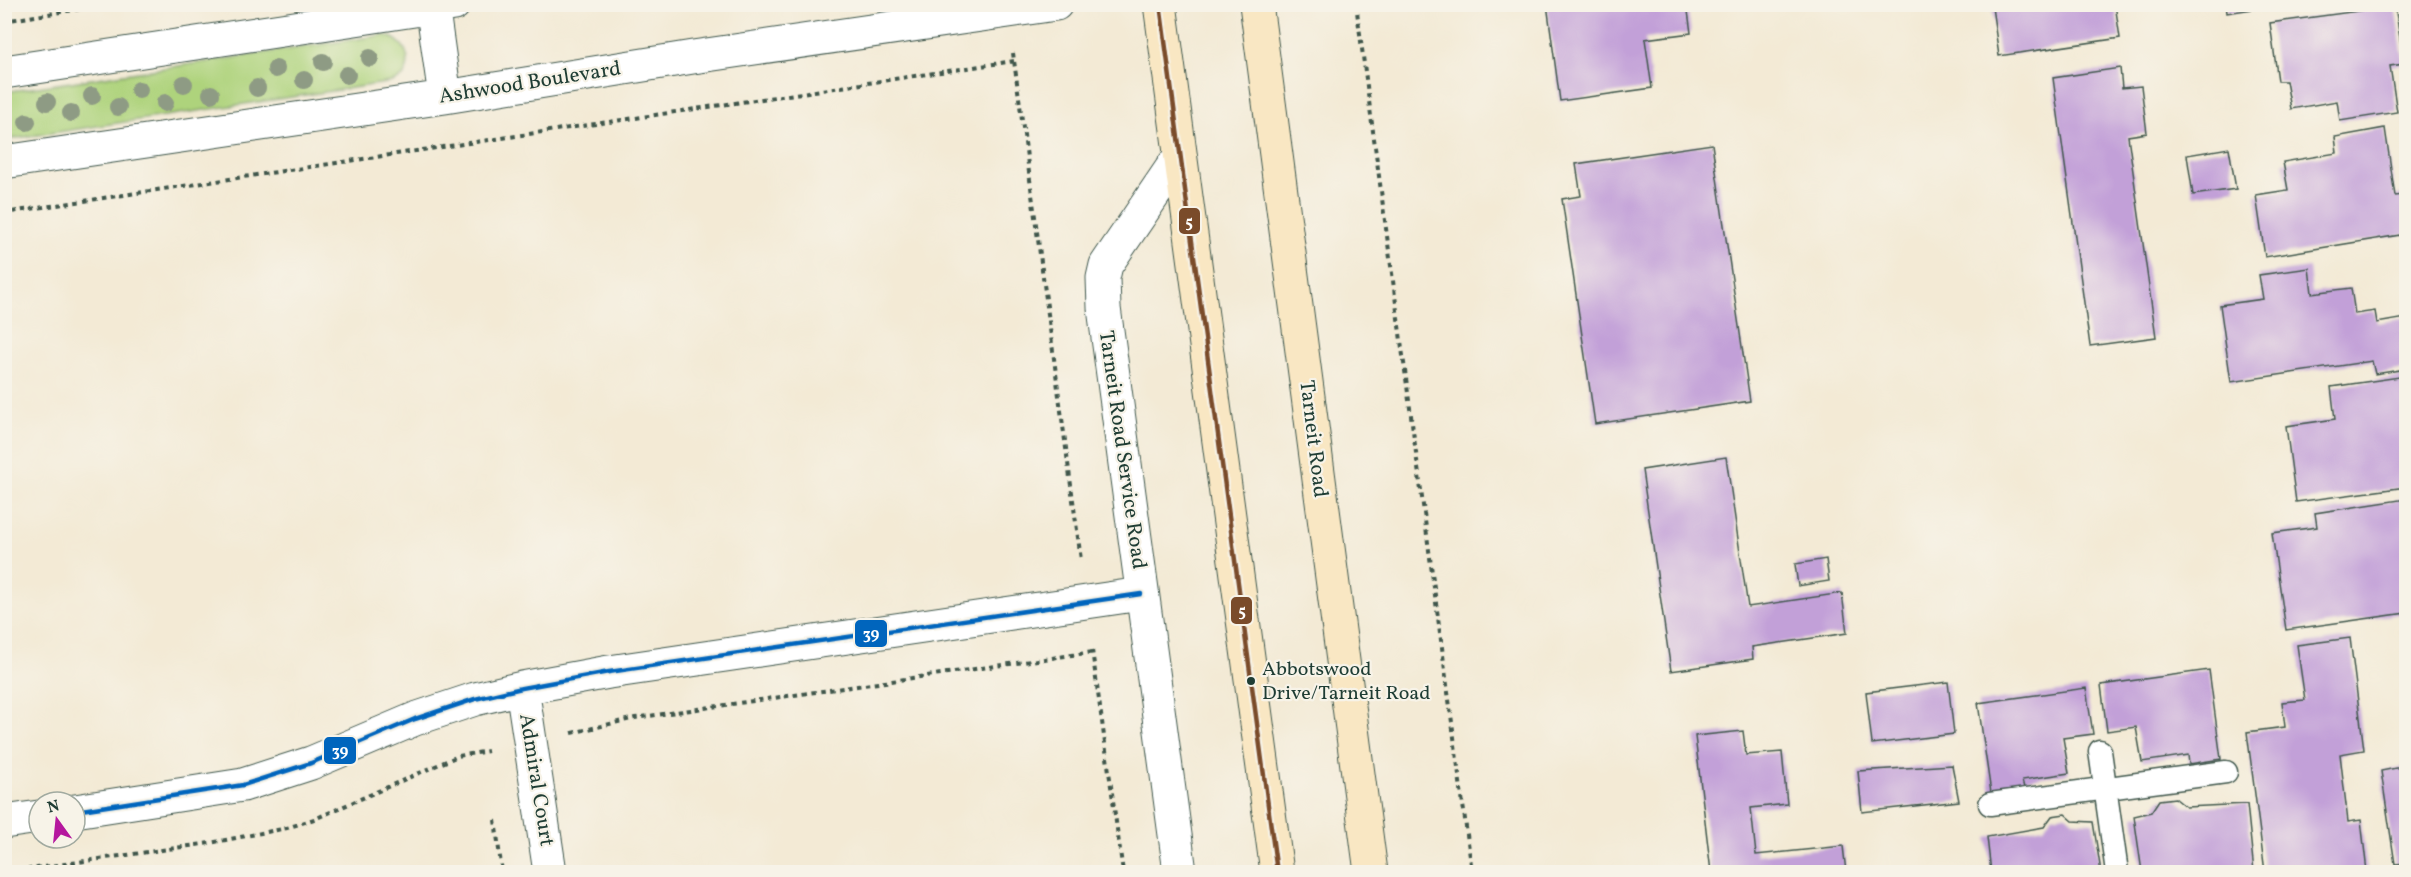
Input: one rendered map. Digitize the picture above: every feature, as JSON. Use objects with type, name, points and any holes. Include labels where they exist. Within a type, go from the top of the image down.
[{"type":"main road","points":[[1160,4],[1277,873]]},
{"type":"main road","name":"Tarneit Road","points":[[1256,4],[1371,873]]},
{"type":"street","name":"Ashwood Boulevard","points":[[4,162],[1056,4]]},
{"type":"street","points":[[4,72],[440,6],[445,97]]},
{"type":"street","name":"Tarneit Road Service Road","points":[[1180,156],[1106,265],[1103,278],[1104,308],[1141,594],[1180,873]]},
{"type":"street","points":[[87,809],[243,785],[311,763],[415,719],[475,699],[522,688],[620,670],[1141,594]]},
{"type":"street","name":"Admiral Court","points":[[522,688],[550,873]]},
{"type":"street","points":[[4,822],[27,819]]},
{"type":"lane","points":[[2100,751],[2117,873]]},
{"type":"lane","points":[[1990,804],[2226,772]]},
{"type":"path","points":[[4,21],[111,4]]},
{"type":"path","points":[[1356,4],[1472,873]]},
{"type":"path","points":[[1007,12],[1123,873]]},
{"type":"path","points":[[4,213],[1014,61]]},
{"type":"green space","points":[[384,35],[397,41],[406,51],[408,63],[403,77],[392,82],[5,140],[5,92]]},
{"type":"building","points":[[1547,4],[1687,4],[1691,33],[1645,39],[1652,88],[1560,101]]},
{"type":"building","points":[[2009,4],[2115,4],[2120,38],[1999,56],[1992,7]]},
{"type":"building","points":[[2226,4],[2272,4],[2272,6],[2227,13]]},
{"type":"building","points":[[2395,6],[2404,64],[2390,66],[2397,112],[2340,121],[2337,101],[2291,109],[2286,81],[2278,81],[2270,23]]},
{"type":"building","points":[[2120,68],[2122,88],[2141,86],[2147,133],[2128,136],[2156,337],[2090,346],[2053,78]]},
{"type":"building","points":[[2385,128],[2395,196],[2404,195],[2406,234],[2265,257],[2256,195],[2288,190],[2283,162],[2337,153],[2335,137]]},
{"type":"building","points":[[1712,144],[1750,401],[1595,424],[1562,199],[1581,196],[1576,164]]},
{"type":"building","points":[[2229,148],[2236,189],[2193,195],[2187,155]]},
{"type":"building","points":[[2309,268],[2312,293],[2351,288],[2355,314],[2375,311],[2377,323],[2406,318],[2406,369],[2375,374],[2372,361],[2231,382],[2220,305],[2263,299],[2259,275]]},
{"type":"building","points":[[2406,376],[2406,487],[2296,502],[2286,426],[2335,419],[2331,387]]},
{"type":"building","points":[[1726,457],[1748,607],[1842,593],[1847,633],[1752,647],[1753,659],[1671,671],[1642,470]]},
{"type":"building","points":[[2406,499],[2406,613],[2286,630],[2272,533],[2317,527],[2315,513]]},
{"type":"building","points":[[1826,559],[1829,581],[1798,586],[1795,564]]},
{"type":"building","points":[[2350,638],[2364,750],[2340,754],[2348,822],[2361,820],[2367,872],[2305,872],[2305,870],[2265,872],[2247,732],[2285,727],[2282,702],[2305,700],[2297,645]]},
{"type":"building","points":[[2209,670],[2221,759],[2189,764],[2188,755],[2142,762],[2136,727],[2107,731],[2101,685]]},
{"type":"building","points":[[1948,682],[1954,734],[1872,744],[1866,692]]},
{"type":"building","points":[[2086,688],[2093,734],[2063,738],[2069,773],[2022,780],[2024,788],[1991,793],[1978,703]]},
{"type":"building","points":[[1743,731],[1746,755],[1782,752],[1787,804],[1751,808],[1756,855],[1843,846],[1846,872],[1711,872],[1695,736]]},
{"type":"building","points":[[1952,765],[1959,801],[1862,812],[1858,771]]},
{"type":"building","points":[[2406,766],[2406,863],[2395,864],[2381,771]]},
{"type":"building","points":[[2175,798],[2186,807],[2247,804],[2254,872],[2142,872],[2134,816],[2151,812],[2159,800]]},
{"type":"building","points":[[2065,814],[2073,821],[2093,822],[2101,872],[1991,872],[1987,837],[2044,827],[2052,816]]},
{"type":"transit line","name":"5","points":[[1160,4],[1277,872]]},
{"type":"transit line","name":"39","points":[[87,809],[243,785],[311,763],[415,719],[475,699],[522,688],[609,672],[1141,594]]},
{"type":"place","name":"Abbotswood Drive/Tarneit Road","points":[[1251,681]]}]
